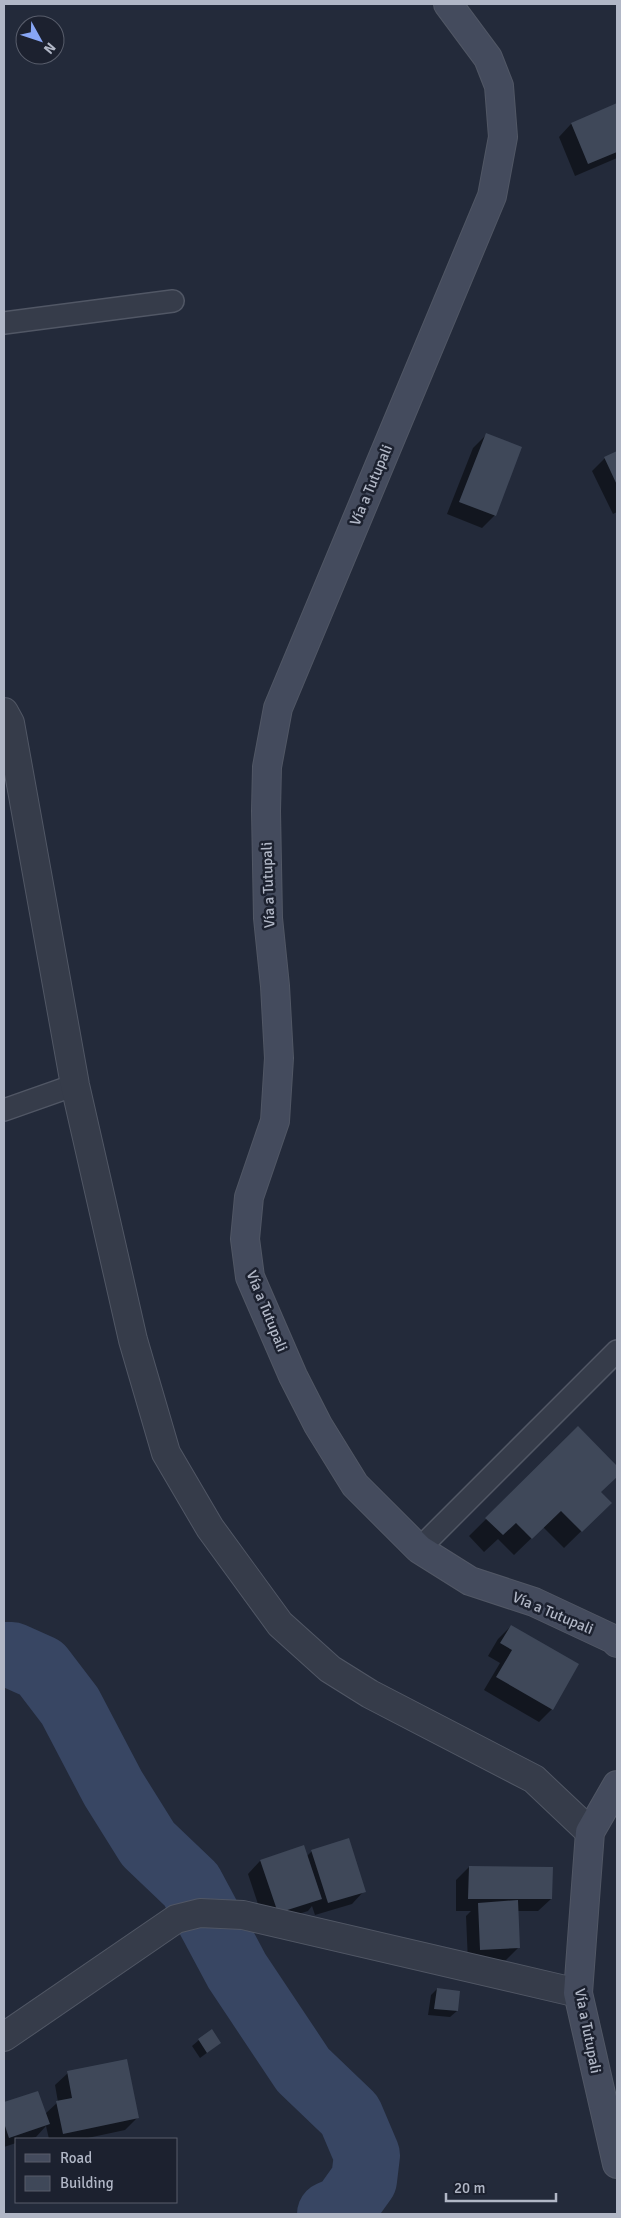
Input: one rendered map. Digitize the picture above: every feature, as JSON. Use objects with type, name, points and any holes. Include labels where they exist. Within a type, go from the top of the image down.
[{"type":"street","name":"Vía a Tutupali","points":[[448,4],[488,58],[499,86],[503,137],[492,196],[278,708],[267,767],[266,811],[268,918],[275,986],[279,1058],[275,1120],[249,1197],[245,1240],[250,1277],[293,1376],[318,1425],[355,1486],[419,1550],[470,1581],[534,1602],[617,1643]]},
{"type":"street","points":[[6,720],[75,1085],[133,1340],[166,1453],[210,1528],[280,1624],[330,1670],[370,1694],[534,1779],[590,1832]]},
{"type":"street","name":"Vía a Tutupali","points":[[617,1785],[590,1832],[578,1993],[617,2164]]},
{"type":"street","points":[[4,2037],[176,1918],[200,1913],[224,1913],[252,1917],[578,1993]]},
{"type":"lane","points":[[4,323],[173,300]]},
{"type":"lane","points":[[4,1110],[75,1085]]},
{"type":"lane","points":[[419,1550],[617,1351]]},
{"type":"building","points":[[617,103],[617,152],[588,164],[571,123]]},
{"type":"building","points":[[486,433],[522,447],[496,516],[459,502]]},
{"type":"building","points":[[617,451],[617,485],[604,457]]},
{"type":"building","points":[[578,1426],[617,1466],[617,1477],[601,1492],[612,1503],[582,1532],[561,1511],[532,1539],[516,1523],[503,1535],[485,1518]]},
{"type":"building","points":[[511,1625],[579,1664],[553,1710],[496,1677],[512,1650],[500,1643]]},
{"type":"building","points":[[349,1838],[366,1892],[328,1903],[311,1850]]},
{"type":"building","points":[[304,1845],[322,1899],[278,1913],[260,1860]]},
{"type":"building","points":[[469,1866],[553,1867],[552,1899],[468,1899]]},
{"type":"building","points":[[518,1900],[520,1948],[480,1950],[478,1903]]},
{"type":"building","points":[[437,1988],[460,1991],[458,2011],[434,2009]]},
{"type":"building","points":[[212,2029],[221,2043],[207,2053],[198,2039]]},
{"type":"building","points":[[127,2059],[139,2118],[63,2134],[56,2101],[72,2098],[67,2071]]},
{"type":"building","points":[[38,2091],[50,2124],[9,2138],[4,2123],[4,2102]]},
{"type":"waterway","points":[[4,1655],[12,1655],[41,1668],[70,1706],[113,1788],[148,1844],[191,1885],[237,1971],[303,2070],[350,2115],[367,2155],[364,2180],[344,2208],[330,2214]]}]
